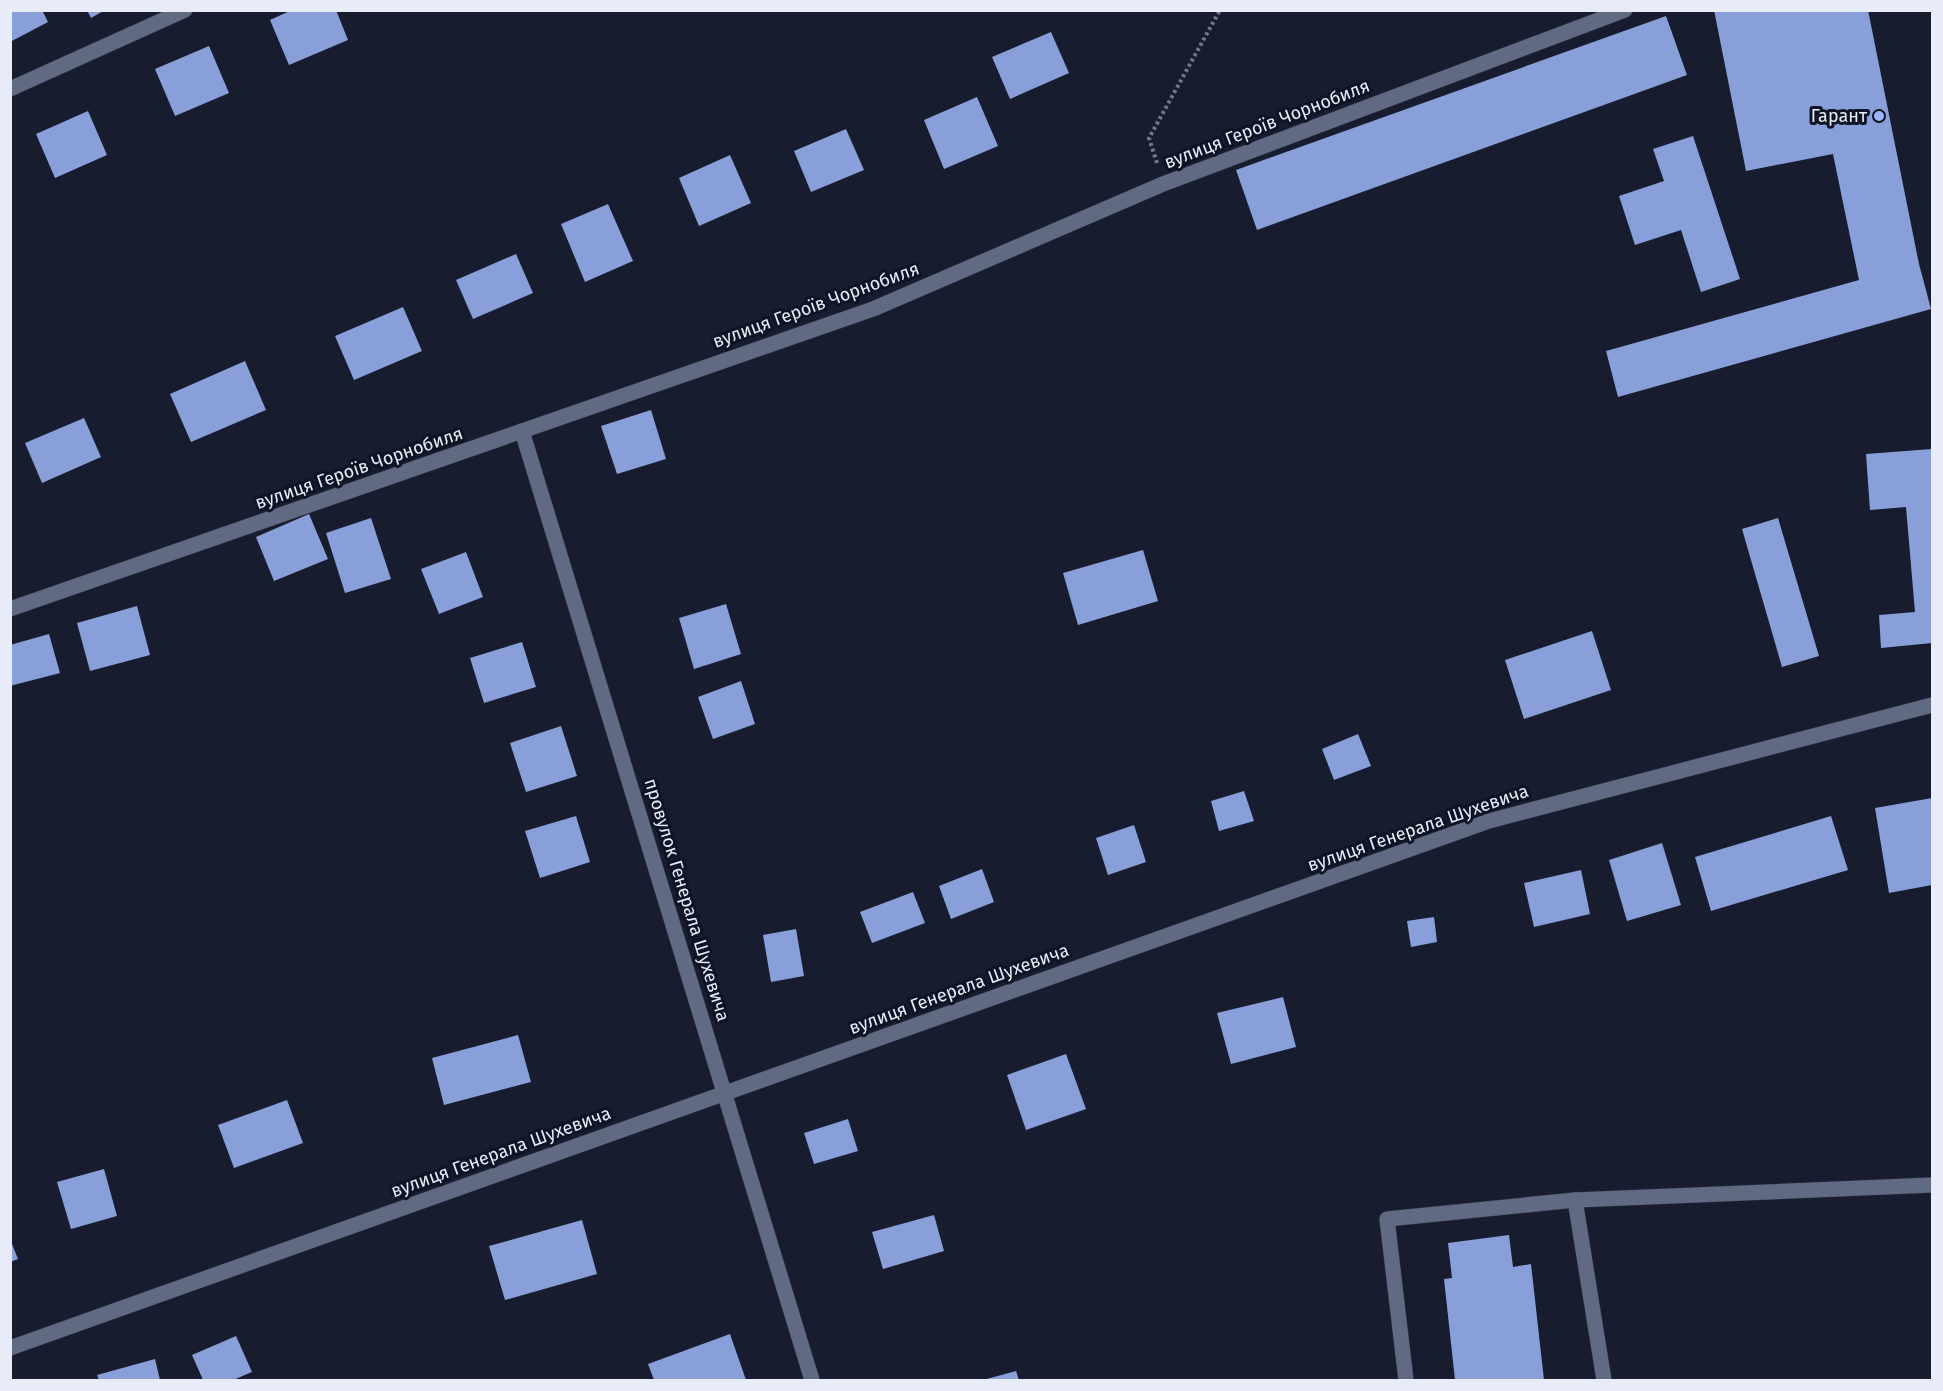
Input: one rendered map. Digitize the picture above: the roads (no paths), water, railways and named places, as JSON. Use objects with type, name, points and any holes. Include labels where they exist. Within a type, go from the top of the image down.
[{"type":"street","points":[[10,89],[185,10]]},
{"type":"street","name":"вулиця Героїв Чорнобиля","points":[[10,609],[873,309],[1163,184],[1625,10]]},
{"type":"street","name":"провулок Генерала Шухевича","points":[[522,431],[812,1380]]},
{"type":"street","name":"вулиця Генерала Шухевича","points":[[10,1348],[1489,821],[1932,705]]},
{"type":"street","points":[[1406,1380],[1387,1219],[1575,1200],[1932,1185]]},
{"type":"street","points":[[1575,1200],[1604,1380]]},
{"type":"place","name":"Гарант","points":[[1879,116]]}]
